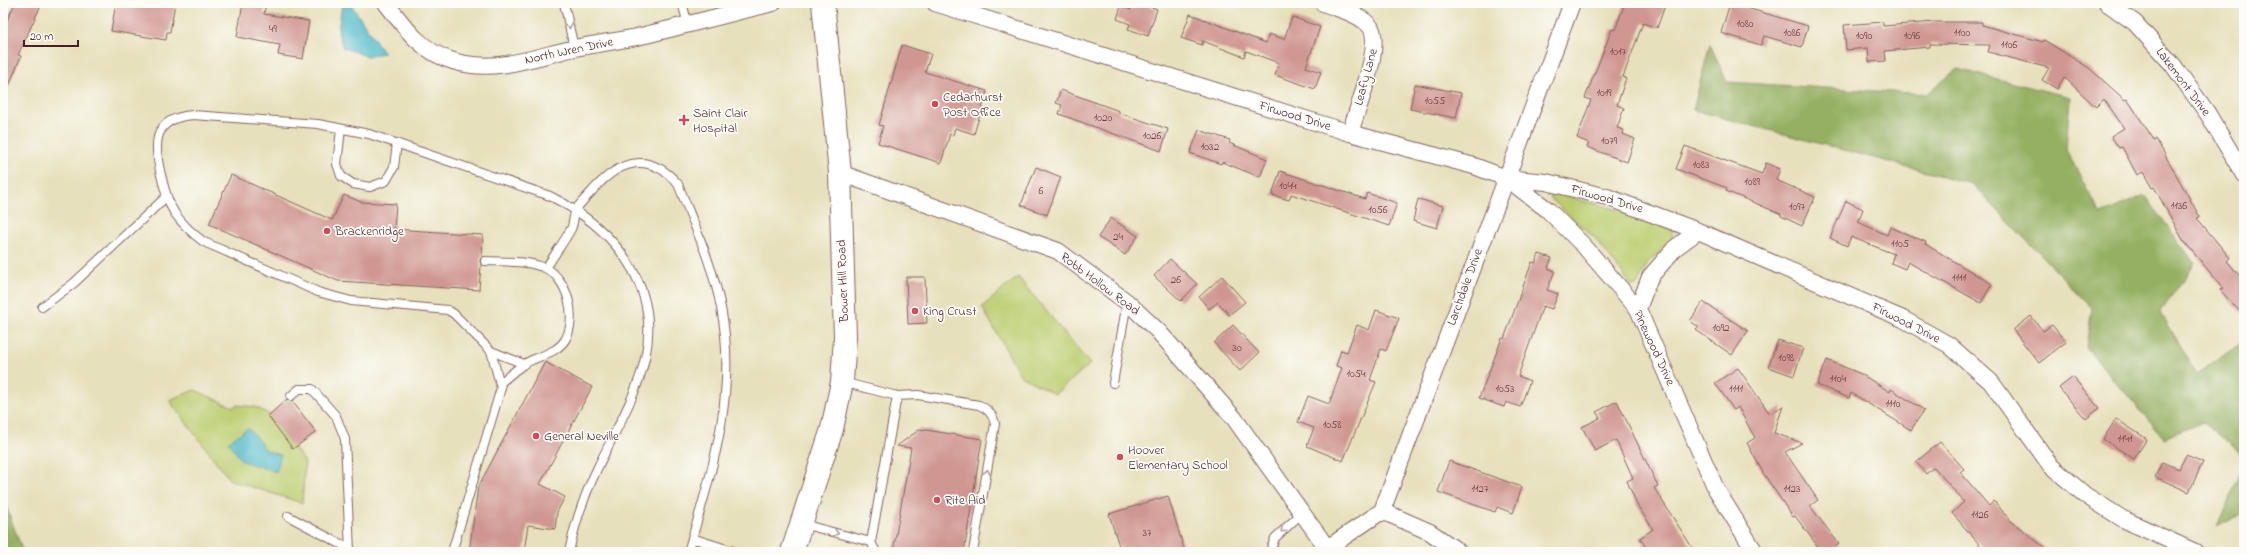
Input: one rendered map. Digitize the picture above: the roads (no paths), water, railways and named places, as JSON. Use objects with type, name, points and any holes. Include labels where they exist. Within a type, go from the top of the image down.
[{"type":"main road","name":"Bower Hill Road","points":[[792,552],[832,429],[842,382],[845,336],[840,174],[823,3]]},
{"type":"street","name":"North Wren Drive","points":[[386,3],[410,34],[428,50],[452,61],[475,67],[502,66],[574,48],[636,37],[773,3]]},
{"type":"street","name":"Firwood Drive","points":[[935,3],[1350,133],[1474,166],[1506,178],[1546,182],[1607,197],[1698,231],[1903,319],[1950,345],[1991,382],[2051,466],[2085,495],[2123,519],[2196,552]]},
{"type":"street","name":"Leafy Lane","points":[[1322,3],[1355,15],[1370,26],[1375,39],[1374,54],[1350,133]]},
{"type":"street","name":"Larchdale Drive","points":[[1382,511],[1572,3]]},
{"type":"street","name":"Lakemont Drive","points":[[2107,3],[2135,23],[2173,65],[2208,114],[2244,175]]},
{"type":"street","name":"Robb Hollow Road","points":[[840,174],[1058,251],[1127,302],[1158,331],[1234,418],[1329,549]]},
{"type":"street","name":"Pinewood Drive","points":[[1506,178],[1548,210],[1584,246],[1638,309],[1716,489],[1755,552]]},
{"type":"street","points":[[1638,309],[1650,277],[1675,248],[1698,231]]},
{"type":"street","points":[[1329,549],[1382,511],[1430,532],[1459,552]]},
{"type":"lane","points":[[564,3],[574,48]]},
{"type":"lane","points":[[682,3],[688,24]]},
{"type":"lane","points":[[524,364],[491,351],[454,314],[448,310],[351,301],[318,292],[204,242],[184,224],[174,212],[167,196],[155,152],[157,140],[162,129],[170,121],[181,116],[193,115],[318,124],[369,134],[550,196],[576,209],[607,234],[626,258],[641,285],[648,310],[650,333],[644,365],[631,401],[582,502],[574,527],[569,552]]},
{"type":"lane","points":[[341,129],[337,164],[341,176],[353,184],[370,187],[386,181],[394,167],[397,143]]},
{"type":"lane","points":[[546,268],[571,228],[576,209],[604,178],[615,169],[628,164],[643,163],[656,166],[668,174],[678,184],[710,268],[721,308],[726,346],[725,409],[720,438],[688,552]]},
{"type":"lane","points":[[42,307],[74,283],[167,196]]},
{"type":"lane","points":[[485,261],[525,263],[546,268],[558,279],[566,293],[571,308],[571,324],[565,340],[552,352],[537,357],[524,364],[500,383]]},
{"type":"lane","points":[[1113,383],[1127,302]]},
{"type":"lane","points":[[452,552],[498,395],[500,383],[491,351]]},
{"type":"lane","points":[[842,382],[897,396],[918,395],[985,408],[994,417],[995,424],[973,552]]},
{"type":"lane","points":[[291,396],[299,389],[312,388],[336,416],[344,439],[350,550]]},
{"type":"lane","points":[[876,552],[871,542],[897,396]]},
{"type":"lane","points":[[1270,552],[1275,538],[1302,513]]},
{"type":"lane","points":[[288,516],[350,550]]},
{"type":"lane","points":[[802,524],[871,542]]},
{"type":"lane","points":[[692,538],[736,552]]},
{"type":"water","points":[[342,3],[352,6],[384,53],[367,56],[343,48],[338,32]]},
{"type":"water","points":[[248,428],[267,451],[281,455],[276,472],[242,461],[228,442]]},
{"type":"place","name":"Cedarhurst Post Office","points":[[935,104]]},
{"type":"place","name":"Saint Clair Hospital","points":[[684,120]]},
{"type":"place","name":"Brackenridge","points":[[327,231]]},
{"type":"place","name":"King Crust","points":[[915,311]]},
{"type":"place","name":"General Neville","points":[[536,436]]},
{"type":"place","name":"Hoover Elementary School","points":[[1120,457]]},
{"type":"place","name":"Rite Aid","points":[[937,500]]}]
